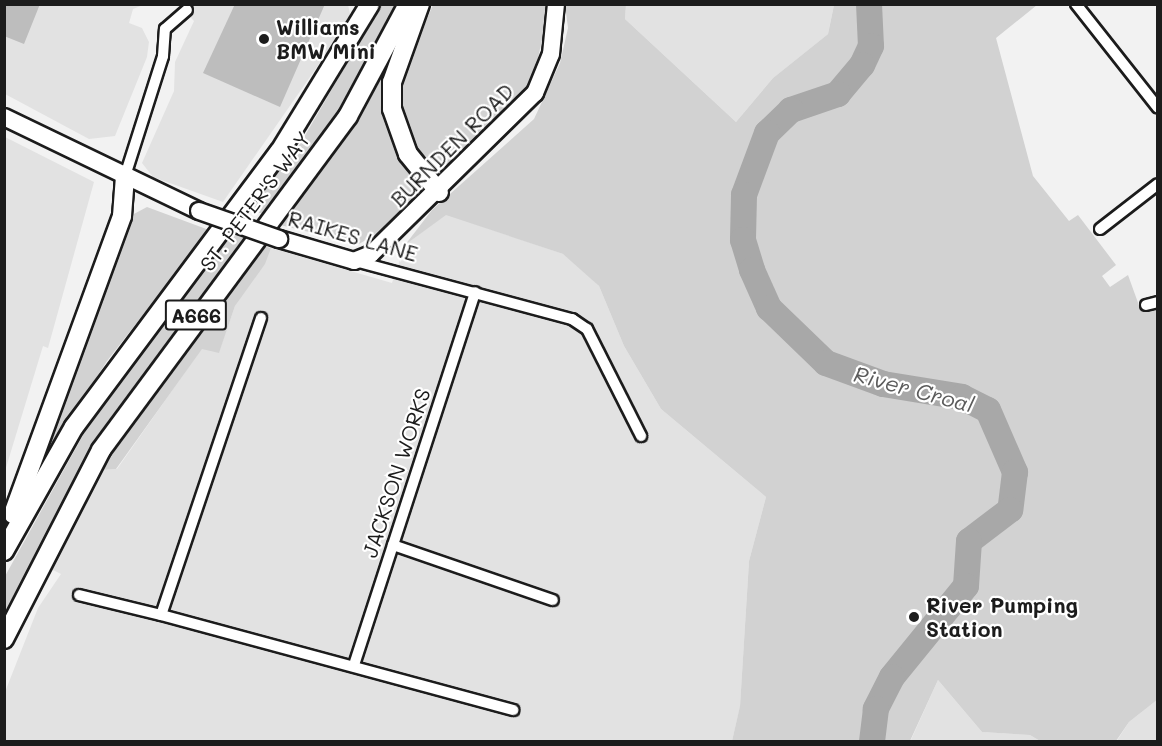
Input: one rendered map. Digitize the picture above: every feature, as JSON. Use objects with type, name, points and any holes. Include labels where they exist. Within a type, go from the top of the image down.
[{"type":"highway","name":"ST. PETER'S WAY","points":[[4,551],[74,427],[280,151],[370,4]]},
{"type":"highway","name":"ST. PETER'S WAY","points":[[4,639],[101,450],[348,116],[408,4]]},
{"type":"highway","points":[[420,4],[392,82],[392,110],[408,154],[440,192]]},
{"type":"highway","points":[[4,538],[122,216],[125,176]]},
{"type":"main road","name":"BURNDEN ROAD","points":[[354,261],[371,254],[440,192],[535,93],[555,38],[555,4]]},
{"type":"main road","name":"RAIKES LANE","points":[[4,117],[199,212],[354,261]]},
{"type":"street","points":[[1076,4],[1158,108]]},
{"type":"street","points":[[125,176],[163,56],[165,29],[187,10]]},
{"type":"street","points":[[1100,229],[1158,184]]},
{"type":"street","name":"RAIKES LANE","points":[[354,261],[572,319],[587,329],[641,436]]},
{"type":"street","name":"JACKSON WORKS","points":[[354,665],[475,292]]},
{"type":"street","points":[[1146,305],[1158,302]]},
{"type":"street","points":[[160,615],[261,318]]},
{"type":"street","points":[[393,545],[553,600]]},
{"type":"street","points":[[79,595],[354,665],[513,710]]},
{"type":"shaded area","points":[[4,5],[143,5],[133,9],[129,23],[142,28],[149,42],[147,57],[115,136],[89,139],[5,94]]},
{"type":"shaded area","points":[[179,5],[348,5],[351,18],[223,202],[153,177],[142,163],[174,91],[175,62],[194,21]]},
{"type":"shaded area","points":[[381,5],[400,5],[342,108],[266,214],[249,211],[300,144]]},
{"type":"shaded area","points":[[433,5],[545,5],[547,18],[533,80],[517,103],[453,163],[439,166],[416,149],[400,98],[405,69]]},
{"type":"shaded area","points":[[565,5],[626,5],[625,19],[736,122],[773,78],[828,34],[834,5],[1037,5],[996,38],[1033,176],[1069,221],[1078,215],[1116,265],[1102,276],[1110,287],[1128,275],[1141,311],[1157,309],[1157,700],[1129,722],[1116,741],[1040,741],[1030,735],[982,732],[938,680],[910,741],[732,741],[740,706],[749,561],[766,497],[661,409],[624,346],[599,286],[563,254],[446,215],[405,245],[432,210],[534,119],[560,63],[568,28]]},
{"type":"shaded area","points":[[626,5],[834,5],[828,34],[773,78],[736,122],[625,19]]},
{"type":"shaded area","points":[[388,62],[384,117],[390,136],[416,178],[418,198],[388,227],[359,244],[280,225],[322,170]]},
{"type":"shaded area","points":[[5,137],[94,182],[48,348],[43,346],[5,471]]},
{"type":"shaded area","points":[[147,207],[209,230],[107,361],[46,457],[132,215]]},
{"type":"shaded area","points":[[446,214],[563,254],[582,268],[599,286],[624,346],[661,409],[766,497],[749,561],[740,707],[732,741],[5,742],[5,692],[38,608],[61,574],[49,568],[102,470],[117,469],[202,348],[219,352],[235,306],[271,248],[392,283],[405,245]]},
{"type":"shaded area","points":[[231,233],[248,238],[96,441],[5,615],[4,578],[87,428]]},
{"type":"shaded area","points":[[263,246],[271,248],[265,264],[235,306],[219,353],[202,349],[116,469],[102,470],[148,397]]},
{"type":"shaded area","points":[[938,680],[982,732],[1030,735],[1040,741],[910,742]]},
{"type":"shaded area","points":[[1157,700],[1157,741],[1116,742],[1129,722]]},
{"type":"building","points":[[4,4],[40,4],[24,44],[4,36]]},
{"type":"building","name":"Williams BMW Mini","points":[[235,4],[325,4],[280,107],[203,73]]},
{"type":"waterway","name":"River Croal","points":[[869,4],[871,46],[862,65],[838,94],[791,110],[767,133],[744,195],[743,240],[752,270],[769,308],[826,363],[883,384],[962,397],[988,410],[1015,472],[1010,510],[969,541],[966,586],[892,677],[876,709],[872,742]]},
{"type":"place","name":"Williams BMW Mini","points":[[264,39]]},
{"type":"place","name":"River Pumping Station","points":[[914,617]]}]
